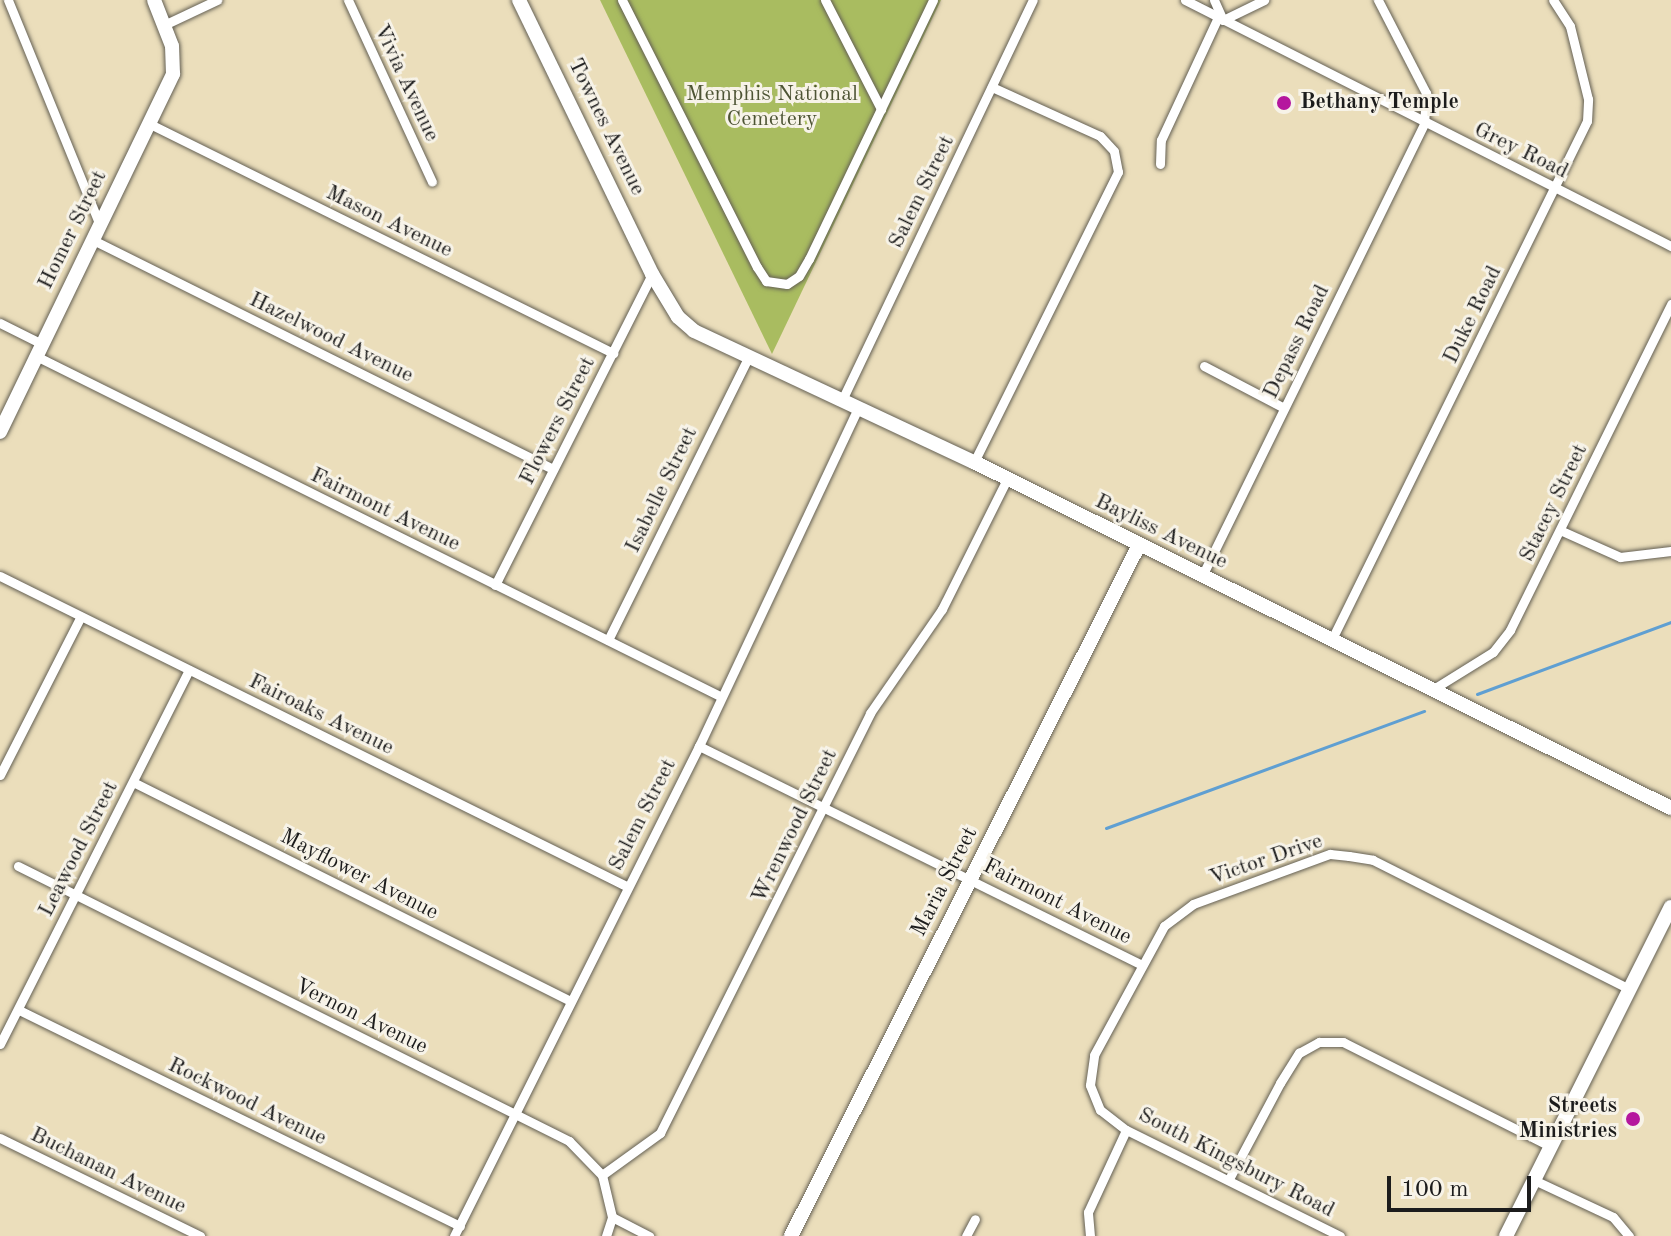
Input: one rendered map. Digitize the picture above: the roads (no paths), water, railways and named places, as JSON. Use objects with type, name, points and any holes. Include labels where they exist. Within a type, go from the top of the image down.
[{"type":"street","points":[[8,0],[100,225]]},
{"type":"street","points":[[154,0],[164,25],[217,0]]},
{"type":"street","name":"Vivia Avenue","points":[[348,0],[432,182]]},
{"type":"street","name":"Townes Avenue","points":[[519,0],[652,274]]},
{"type":"street","points":[[622,0],[766,281],[787,284],[799,276],[933,0]]},
{"type":"street","points":[[825,0],[881,109]]},
{"type":"street","name":"Salem Street","points":[[842,400],[1033,0]]},
{"type":"street","name":"Grey Road","points":[[1185,0],[1424,124],[1671,246]]},
{"type":"street","points":[[1214,0],[1221,19]]},
{"type":"street","points":[[1160,164],[1161,140],[1221,19],[1264,0]]},
{"type":"street","points":[[1378,0],[1426,93],[1424,124]]},
{"type":"street","name":"Duke Road","points":[[1332,639],[1557,188],[1587,121],[1588,99],[1570,26],[1553,0]]},
{"type":"street","name":"Homer Street","points":[[0,432],[173,74],[172,46],[164,25]]},
{"type":"street","points":[[974,462],[1118,172],[1114,151],[1100,136],[992,87]]},
{"type":"street","name":"Mason Avenue","points":[[150,124],[613,353]]},
{"type":"street","name":"Depass Road","points":[[1202,576],[1424,124]]},
{"type":"street","name":"Hazelwood Avenue","points":[[93,240],[553,469]]},
{"type":"street","name":"Flowers Street","points":[[495,585],[652,274]]},
{"type":"street","name":"Bayliss Avenue","points":[[652,274],[678,317],[694,331],[974,462],[1138,547],[1435,688],[1671,808]]},
{"type":"street","name":"Stacey Street","points":[[1435,688],[1473,667],[1502,641],[1562,531],[1671,304]]},
{"type":"street","name":"Fairmont Avenue","points":[[0,323],[39,350],[495,585],[718,695]]},
{"type":"street","name":"Isabelle Street","points":[[608,640],[749,356]]},
{"type":"street","points":[[1204,366],[1284,408]]},
{"type":"street","name":"Salem Street","points":[[454,1236],[626,886],[699,746],[718,695],[858,408]]},
{"type":"street","name":"Wrenwood Street","points":[[602,1175],[660,1133],[870,713],[942,609],[1007,479]]},
{"type":"street","points":[[1562,531],[1620,557],[1671,551]]},
{"type":"street","name":"Maria Street","points":[[791,1236],[1138,547]]},
{"type":"street","name":"Fairoaks Avenue","points":[[0,576],[626,886]]},
{"type":"street","points":[[0,775],[81,616]]},
{"type":"street","name":"Leawood Street","points":[[0,1044],[189,670]]},
{"type":"street","name":"Fairmont Avenue","points":[[699,746],[1140,964]]},
{"type":"street","name":"Mayflower Avenue","points":[[133,782],[569,1000]]},
{"type":"street","name":"Victor Drive","points":[[1090,1084],[1094,1055],[1140,964],[1164,926],[1193,904],[1330,854],[1373,860],[1630,989]]},
{"type":"street","name":"Vernon Avenue","points":[[18,866],[569,1141],[602,1175]]},
{"type":"street","points":[[1506,1236],[1671,907]]},
{"type":"street","name":"Rockwood Avenue","points":[[19,1010],[460,1226]]},
{"type":"street","points":[[1229,1179],[1299,1053],[1319,1042],[1343,1042],[1550,1146]]},
{"type":"street","name":"South Kingsbury Road","points":[[1090,1084],[1100,1110],[1126,1130],[1340,1236]]},
{"type":"street","points":[[1090,1236],[1088,1212],[1126,1130]]},
{"type":"street","name":"Buchanan Avenue","points":[[0,1138],[200,1236]]},
{"type":"street","points":[[602,1175],[612,1217],[606,1236]]},
{"type":"street","points":[[1534,1180],[1613,1217],[1629,1236]]},
{"type":"street","points":[[612,1217],[649,1236]]},
{"type":"street","points":[[966,1236],[975,1219]]},
{"type":"waterway","points":[[1477,694],[1671,622]]},
{"type":"waterway","points":[[1106,828],[1424,711]]},
{"type":"place","name":"Bethany Temple","points":[[1284,103]]},
{"type":"place","name":"Streets Ministries","points":[[1633,1119]]},
{"type":"park label","name":"Memphis National Cemetery","points":[[772,106]]}]
